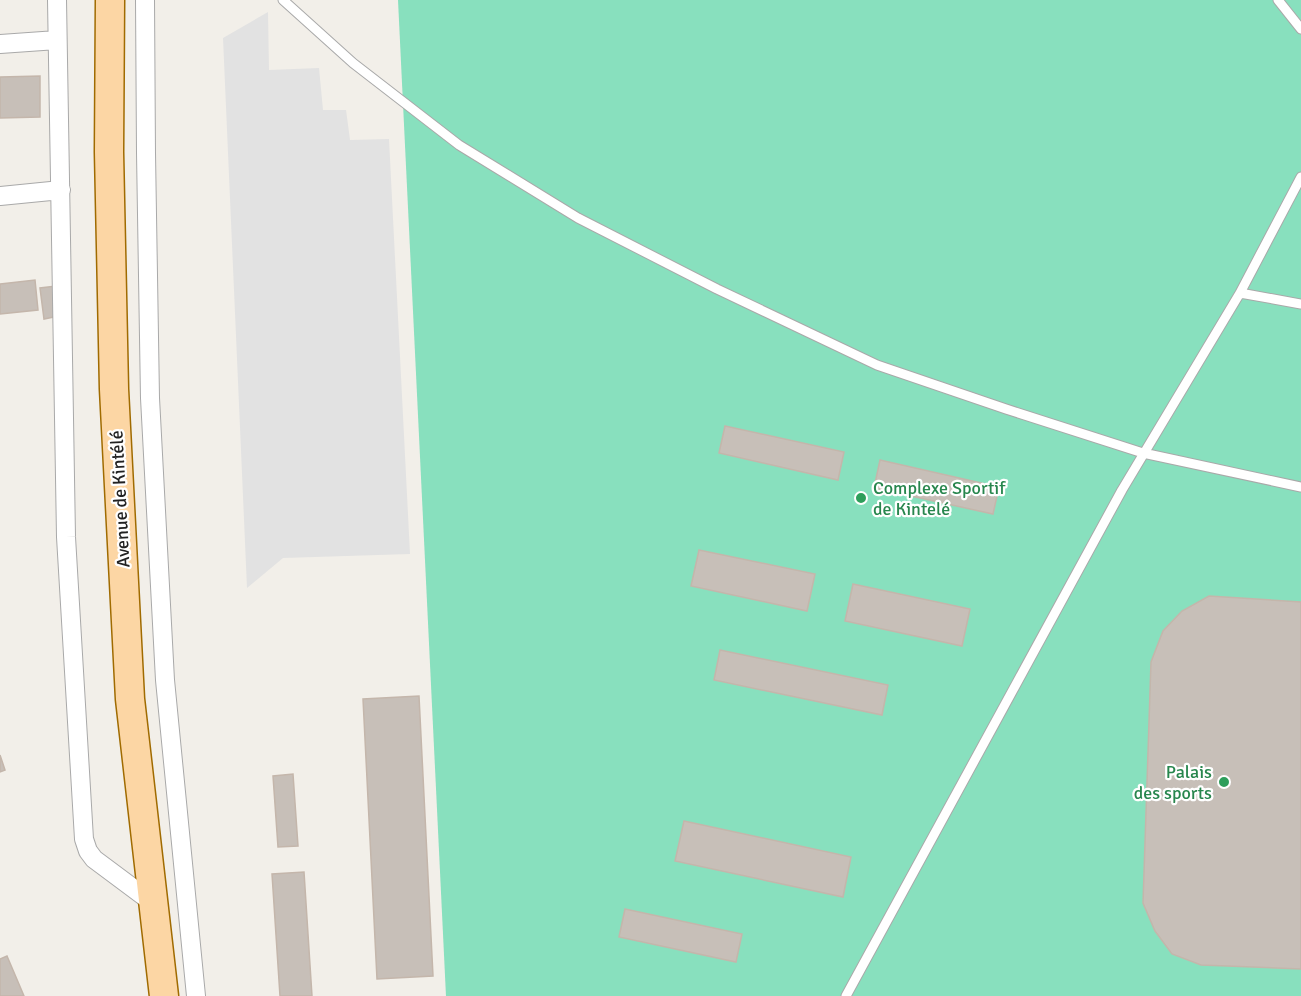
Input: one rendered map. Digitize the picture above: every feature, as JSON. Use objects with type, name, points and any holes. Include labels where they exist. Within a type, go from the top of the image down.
[{"type":"main road","name":"Avenue de Kintélé","points":[[110,0],[109,152],[114,389],[130,699],[164,996]]},
{"type":"street","points":[[57,0],[66,537],[84,839],[94,859],[153,903]]},
{"type":"street","points":[[145,0],[150,398],[165,680],[196,996]]},
{"type":"street","points":[[0,44],[57,40]]},
{"type":"street","points":[[0,196],[61,190]]},
{"type":"lane","points":[[283,0],[353,63],[459,145],[578,218],[717,289],[877,365],[1006,410],[1143,453],[1301,488]]},
{"type":"lane","points":[[1278,0],[1301,29]]},
{"type":"lane","points":[[846,996],[1143,453],[1240,293],[1301,177]]},
{"type":"lane","points":[[1240,293],[1301,304]]},
{"type":"green space","name":"Complexe Sportif de Kintelé","points":[[398,0],[1301,0],[1301,996],[446,996]]},
{"type":"shaded area","points":[[268,12],[269,70],[319,68],[323,110],[346,110],[350,140],[389,139],[410,554],[283,558],[247,588],[223,38]]},
{"type":"building","points":[[40,76],[40,117],[0,118],[0,77]]},
{"type":"building","points":[[35,280],[38,310],[0,314],[0,284]]},
{"type":"building","points":[[56,286],[59,316],[44,319],[40,288]]},
{"type":"building","points":[[725,426],[844,452],[838,480],[719,453]]},
{"type":"building","points":[[880,460],[999,487],[993,514],[874,488]]},
{"type":"building","points":[[699,550],[815,574],[807,611],[691,586]]},
{"type":"building","points":[[853,584],[970,609],[962,646],[845,621]]},
{"type":"building","name":"Palais des sports","points":[[1209,596],[1301,602],[1301,969],[1201,965],[1172,954],[1155,931],[1143,903],[1151,662],[1163,631],[1182,611]]},
{"type":"building","points":[[720,650],[888,685],[882,715],[714,680]]},
{"type":"building","points":[[419,696],[433,976],[377,979],[363,699]]},
{"type":"building","points":[[0,755],[5,770],[0,772]]},
{"type":"building","points":[[293,774],[298,846],[278,847],[273,776]]},
{"type":"building","points":[[684,821],[851,857],[843,897],[675,861]]},
{"type":"building","points":[[304,872],[312,996],[280,996],[272,874]]},
{"type":"building","points":[[625,909],[742,934],[736,962],[619,937]]},
{"type":"building","points":[[7,956],[24,996],[0,996],[0,959]]},
{"type":"place","name":"Complexe Sportif de Kintelé","points":[[861,498]]},
{"type":"place","name":"Palais des sports","points":[[1224,782]]}]
